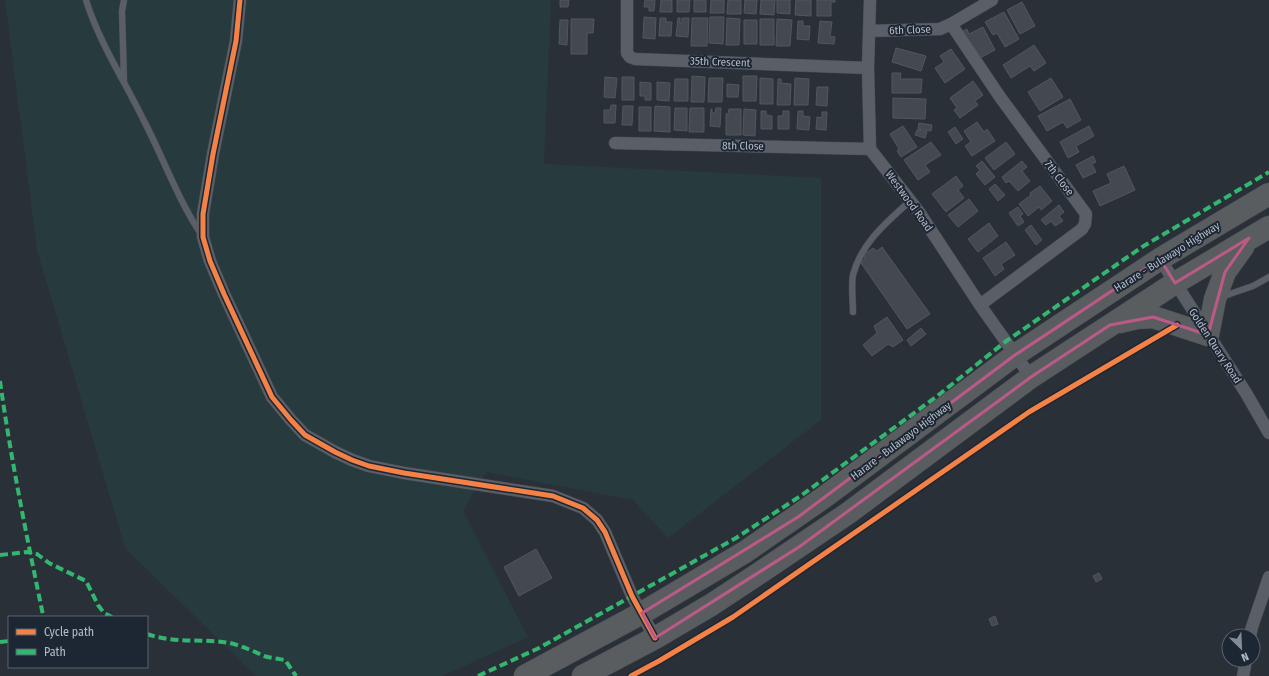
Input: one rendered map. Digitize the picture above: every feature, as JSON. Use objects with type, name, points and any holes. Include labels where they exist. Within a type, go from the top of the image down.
[{"type":"highway","name":"Harare - Bulawayo Highway","points":[[525,676],[708,575],[798,517],[1016,355],[1160,259],[1269,194]]},
{"type":"highway","points":[[583,676],[655,638],[711,605],[847,514],[1032,377],[1175,283],[1269,227]]},
{"type":"highway","points":[[1110,325],[1137,318],[1153,317],[1208,335],[1216,299],[1225,272],[1250,238]]},
{"type":"street","points":[[240,0],[236,41],[213,154],[203,214],[202,237],[224,294],[272,397],[305,435],[335,452],[369,466],[404,473],[553,496],[583,508],[597,520],[605,532],[632,596],[655,638]]},
{"type":"street","name":"35th Crescent","points":[[627,0],[627,52],[630,57],[635,59],[868,68]]},
{"type":"street","points":[[870,0],[868,68],[870,149]]},
{"type":"street","name":"6th Close","points":[[869,31],[940,29],[992,0]]},
{"type":"street","name":"7th Close","points":[[951,24],[1000,97],[1086,214],[1086,219],[1082,229],[980,306]]},
{"type":"street","name":"8th Close","points":[[615,143],[870,149]]},
{"type":"street","name":"Westwood Road","points":[[870,149],[910,201],[980,306],[1032,377]]},
{"type":"street","name":"Golden Quary Road","points":[[1160,259],[1246,393],[1269,433]]},
{"type":"street","points":[[1252,628],[1269,577]]},
{"type":"lane","points":[[86,0],[103,43],[144,120],[183,205],[202,237]]},
{"type":"lane","points":[[124,0],[122,11],[124,82]]},
{"type":"lane","points":[[853,312],[853,276],[864,249],[883,225],[910,201]]},
{"type":"lane","points":[[1216,299],[1253,286],[1269,277]]},
{"type":"highlighted area","points":[[1249,238],[1225,272],[1208,335],[1153,317],[1110,325],[1031,377],[799,547],[655,638],[642,613],[798,517],[1015,355],[1160,259],[1175,283]]},
{"type":"green space","points":[[5,0],[551,0],[544,164],[821,178],[821,420],[668,538],[633,500],[486,472],[463,511],[528,637],[442,676],[256,676],[125,548],[37,250]]},
{"type":"building","points":[[560,0],[569,0],[568,7],[560,7]]},
{"type":"building","points":[[645,0],[655,0],[654,11],[649,11],[649,7],[644,7]]},
{"type":"building","points":[[661,0],[672,0],[672,12],[660,12]]},
{"type":"building","points":[[677,0],[690,0],[689,12],[677,12]]},
{"type":"building","points":[[694,0],[706,0],[706,12],[694,12]]},
{"type":"building","points":[[711,0],[724,0],[724,13],[710,13]]},
{"type":"building","points":[[728,0],[741,0],[741,14],[727,14]]},
{"type":"building","points":[[745,0],[757,0],[756,14],[744,13]]},
{"type":"building","points":[[761,0],[775,0],[774,15],[760,14]]},
{"type":"building","points":[[777,0],[790,0],[790,14],[777,13]]},
{"type":"building","points":[[796,0],[811,0],[811,16],[795,15]]},
{"type":"building","points":[[817,0],[835,0],[835,2],[831,2],[831,16],[817,16]]},
{"type":"building","points":[[1022,2],[1035,26],[1020,34],[1007,10]]},
{"type":"building","points":[[1004,12],[1019,39],[1005,47],[997,33],[993,35],[985,22]]},
{"type":"building","points":[[644,17],[656,18],[655,39],[643,38]]},
{"type":"building","points":[[710,17],[724,17],[723,44],[709,43]]},
{"type":"building","points":[[660,18],[666,18],[666,22],[672,22],[671,36],[659,36]]},
{"type":"building","points":[[678,18],[680,18],[680,23],[682,23],[682,18],[689,18],[688,37],[676,36]]},
{"type":"building","points":[[692,18],[708,18],[707,46],[691,46]]},
{"type":"building","points":[[727,18],[740,19],[739,45],[726,45]]},
{"type":"building","points":[[571,19],[594,19],[593,33],[587,33],[587,54],[571,54]]},
{"type":"building","points":[[760,19],[774,19],[774,45],[760,45]]},
{"type":"building","points":[[777,19],[792,20],[790,46],[776,46]]},
{"type":"building","points":[[560,20],[568,20],[567,45],[559,44]]},
{"type":"building","points":[[744,20],[757,20],[757,44],[744,44]]},
{"type":"building","points":[[798,21],[803,21],[803,26],[810,26],[809,40],[797,39]]},
{"type":"building","points":[[820,21],[832,22],[830,36],[835,37],[834,44],[818,43]]},
{"type":"building","points":[[983,27],[995,50],[980,58],[974,47],[970,49],[961,32],[967,29],[969,34]]},
{"type":"building","points":[[1034,45],[1046,63],[1034,71],[1030,66],[1011,78],[1003,65]]},
{"type":"building","points":[[896,48],[926,56],[921,71],[892,62]]},
{"type":"building","points":[[951,49],[965,69],[945,83],[935,68],[944,62],[940,56]]},
{"type":"building","points":[[892,73],[901,73],[900,79],[922,79],[921,93],[892,93]]},
{"type":"building","points":[[692,76],[705,77],[704,102],[691,102]]},
{"type":"building","points":[[743,76],[757,76],[756,101],[743,101]]},
{"type":"building","points":[[605,77],[617,78],[615,98],[604,97]]},
{"type":"building","points":[[622,77],[634,77],[634,100],[622,100]]},
{"type":"building","points":[[709,78],[723,78],[722,102],[708,102]]},
{"type":"building","points":[[760,78],[773,79],[773,104],[760,104]]},
{"type":"building","points":[[795,78],[809,79],[808,105],[794,105]]},
{"type":"building","points":[[1051,78],[1063,97],[1040,111],[1028,92]]},
{"type":"building","points":[[675,79],[688,79],[688,101],[674,101]]},
{"type":"building","points":[[778,79],[781,79],[781,83],[791,84],[790,105],[777,105]]},
{"type":"building","points":[[973,81],[983,95],[975,101],[978,105],[960,118],[954,110],[957,108],[950,98]]},
{"type":"building","points":[[640,82],[651,83],[651,100],[645,100],[645,96],[640,96]]},
{"type":"building","points":[[657,82],[670,83],[669,101],[657,100]]},
{"type":"building","points":[[727,84],[739,85],[738,97],[727,97]]},
{"type":"building","points":[[817,87],[828,87],[827,106],[816,105]]},
{"type":"building","points":[[893,98],[926,99],[925,119],[893,118]]},
{"type":"building","points":[[1070,99],[1081,120],[1067,128],[1063,122],[1047,131],[1038,116]]},
{"type":"building","points":[[611,105],[616,105],[615,123],[604,123],[604,110],[610,110]]},
{"type":"building","points":[[623,106],[633,106],[632,125],[622,125]]},
{"type":"building","points":[[655,106],[670,107],[670,132],[654,131]]},
{"type":"building","points":[[639,107],[651,107],[651,131],[639,131]]},
{"type":"building","points":[[675,108],[687,108],[687,131],[674,130]]},
{"type":"building","points":[[690,108],[704,108],[704,132],[689,132]]},
{"type":"building","points":[[716,108],[721,108],[720,127],[710,126],[711,109],[712,113],[715,113]]},
{"type":"building","points":[[729,109],[741,109],[741,135],[726,135],[726,114],[728,114]]},
{"type":"building","points":[[744,109],[756,110],[755,136],[743,135]]},
{"type":"building","points":[[761,111],[766,111],[766,115],[772,116],[772,129],[761,129]]},
{"type":"building","points":[[783,111],[789,111],[789,129],[778,129],[778,116],[783,116]]},
{"type":"building","points":[[798,111],[803,111],[803,116],[810,117],[809,130],[797,129]]},
{"type":"building","points":[[822,112],[827,112],[826,130],[816,129],[817,117],[822,118]]},
{"type":"building","points":[[977,122],[984,132],[987,129],[995,141],[972,156],[965,146],[971,142],[964,131]]},
{"type":"building","points":[[919,123],[932,125],[931,131],[918,129]]},
{"type":"building","points":[[903,126],[917,147],[901,157],[897,151],[899,149],[890,134]]},
{"type":"building","points":[[1089,126],[1094,136],[1076,146],[1079,152],[1068,158],[1060,142]]},
{"type":"building","points":[[955,127],[963,139],[956,144],[948,132]]},
{"type":"building","points":[[917,130],[927,132],[925,138],[915,135]]},
{"type":"building","points":[[931,142],[941,155],[925,165],[930,172],[918,180],[904,160]]},
{"type":"building","points":[[1006,142],[1015,154],[994,170],[985,158]]},
{"type":"building","points":[[1093,156],[1096,162],[1092,164],[1096,172],[1083,178],[1076,165]]},
{"type":"building","points":[[982,161],[995,177],[985,185],[976,174],[980,170],[976,166]]},
{"type":"building","points":[[1022,161],[1027,167],[1022,171],[1030,181],[1018,191],[1009,181],[1006,183],[1002,177]]},
{"type":"building","points":[[1124,166],[1135,190],[1100,206],[1093,191],[1111,183],[1107,174]]},
{"type":"building","points":[[956,176],[963,186],[958,190],[964,198],[946,212],[932,194]]},
{"type":"building","points":[[995,184],[1005,195],[998,201],[989,189]]},
{"type":"building","points":[[1040,186],[1052,201],[1041,210],[1039,207],[1028,216],[1019,204]]},
{"type":"building","points":[[969,199],[978,211],[958,227],[948,215]]},
{"type":"building","points":[[1059,205],[1064,212],[1059,216],[1063,221],[1055,226],[1051,221],[1046,225],[1041,220]]},
{"type":"building","points":[[1018,207],[1023,214],[1020,216],[1024,222],[1018,226],[1009,213]]},
{"type":"building","points":[[989,223],[998,236],[978,252],[968,239]]},
{"type":"building","points":[[1031,225],[1042,240],[1036,245],[1025,230]]},
{"type":"building","points":[[1006,242],[1015,255],[1001,264],[1004,269],[995,276],[983,258]]},
{"type":"building","points":[[882,247],[930,314],[907,329],[861,263],[865,258],[863,255],[873,248],[877,251]]},
{"type":"building","points":[[887,317],[903,340],[893,347],[888,344],[872,356],[863,345],[877,333],[874,326]]},
{"type":"building","points":[[921,328],[926,334],[911,346],[907,340]]},
{"type":"building","points":[[536,549],[552,578],[519,596],[504,567]]},
{"type":"building","points":[[1099,573],[1102,579],[1096,582],[1093,576]]},
{"type":"building","points":[[995,616],[998,624],[992,626],[989,619]]},
{"type":"marked path","points":[[478,676],[539,648],[736,538],[802,495],[936,397],[1005,342],[1142,247],[1269,172]]},
{"type":"marked path","points":[[0,381],[14,469],[43,616]]},
{"type":"marked path","points":[[0,555],[27,552],[37,554],[49,563],[86,581],[98,605],[104,613],[110,616]]},
{"type":"marked path","points":[[148,634],[168,639],[234,644],[264,656],[285,660],[296,676]]},
{"type":"marked path","points":[[0,642],[8,641]]},
{"type":"cycle path","points":[[240,0],[236,41],[213,154],[203,214],[203,237],[210,261],[224,294],[272,397],[305,435],[352,460],[369,466],[404,473],[553,496],[583,508],[597,520],[605,532],[632,596],[655,638]]},
{"type":"cycle path","points":[[631,676],[733,617],[1029,412],[1177,325]]}]
